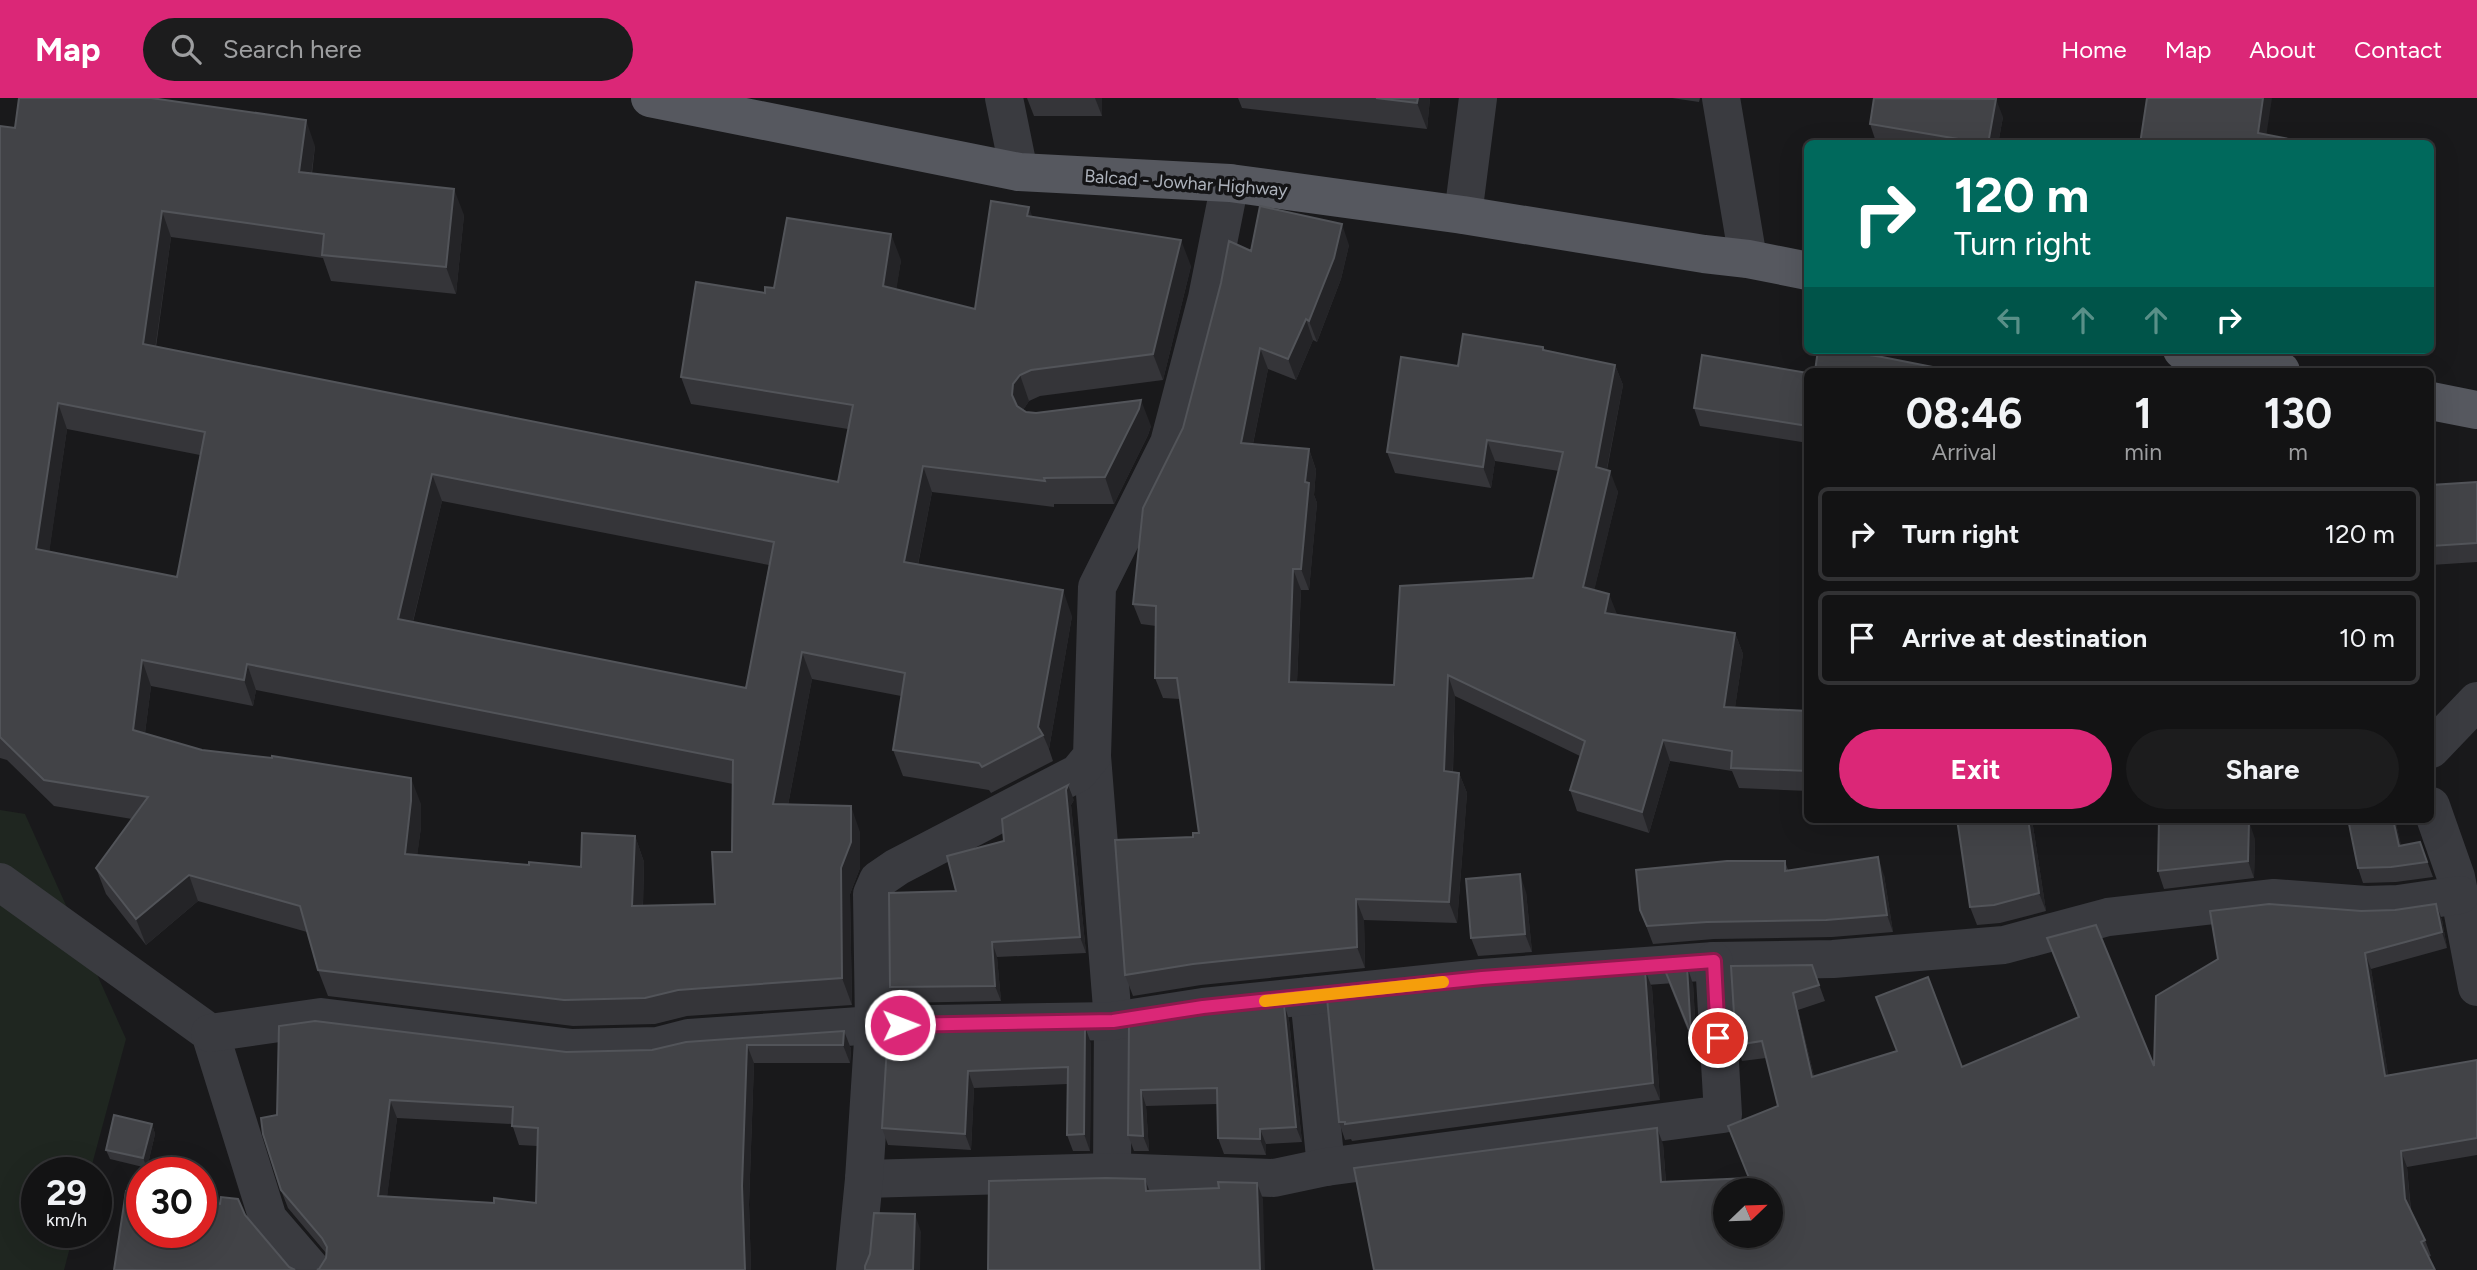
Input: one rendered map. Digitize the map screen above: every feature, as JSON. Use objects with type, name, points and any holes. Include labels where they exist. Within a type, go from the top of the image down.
[{"type":"main road","name":"Balcad - Jowhar Highway","points":[[650,98],[1019,172],[1230,183],[1463,215],[1748,259],[1804,270]]},
{"type":"main road","points":[[2201,354],[2267,368]]},
{"type":"main road","points":[[2434,402],[2477,410]]},
{"type":"street","points":[[1004,98],[1019,172]]},
{"type":"street","points":[[1463,215],[1478,98]]},
{"type":"street","points":[[1721,98],[1748,259]]},
{"type":"street","points":[[1112,1172],[1113,1021],[1092,756],[1097,587],[1169,443],[1207,298],[1230,183]]},
{"type":"street","points":[[1139,405],[1180,400]]},
{"type":"street","points":[[2434,746],[2477,701]]},
{"type":"street","points":[[855,1270],[864,1179],[873,1025],[872,894],[878,880],[897,867],[1078,773],[1092,756]]},
{"type":"street","points":[[2434,815],[2460,895],[2477,987]]},
{"type":"street","points":[[0,882],[210,1033],[268,1219],[312,1270]]},
{"type":"street","points":[[210,1033],[321,1017],[572,1048],[658,1046],[690,1038],[873,1025],[1113,1021],[1203,1007],[1482,978],[1714,961],[1833,959],[2004,945],[2108,917],[2274,898],[2398,905],[2460,895]]},
{"type":"street","points":[[864,1179],[1112,1172],[1274,1178],[1326,1167],[1723,1114],[1714,961]]},
{"type":"street","points":[[1308,996],[1326,1167]]},
{"type":"shaded area","points":[[0,810],[25,814],[126,1039],[94,1157],[21,1157],[21,1248],[70,1248],[64,1270],[0,1270]]},
{"type":"building","points":[[19,98],[151,98],[306,120],[299,172],[454,189],[446,267],[322,255],[324,234],[162,211],[143,344],[838,482],[853,405],[681,377],[696,282],[765,293],[765,287],[774,288],[787,218],[891,234],[883,286],[975,309],[991,201],[1029,207],[1027,216],[1181,240],[1153,354],[1031,370],[1020,375],[1013,384],[1012,395],[1017,406],[1026,412],[1141,400],[1105,477],[1044,478],[1045,481],[923,466],[904,562],[1063,590],[1038,727],[1043,735],[982,767],[979,763],[893,750],[905,673],[802,652],[773,804],[851,806],[851,842],[841,868],[842,978],[678,990],[645,998],[564,1000],[318,970],[300,906],[189,875],[136,919],[96,868],[148,797],[44,780],[0,737],[0,126],[15,128]],"holes":[[[58,403],[205,432],[177,577],[36,549]],[[432,474],[774,542],[746,688],[398,619]],[[142,660],[244,680],[247,664],[733,760],[732,852],[712,852],[715,904],[632,906],[635,836],[582,833],[581,867],[405,854],[411,778],[272,756],[202,750],[133,730]]]},
{"type":"building","points":[[1376,98],[1418,98],[1417,103]]},
{"type":"building","points":[[1874,98],[1996,99],[1989,140],[1964,140],[1870,124]]},
{"type":"building","points":[[2147,98],[2263,98],[2258,133],[2294,140],[2141,140]]},
{"type":"building","points":[[1260,206],[1342,224],[1334,258],[1309,321],[1306,319],[1288,359],[1260,348],[1241,443],[1309,449],[1305,482],[1309,483],[1301,569],[1293,569],[1289,682],[1394,685],[1400,586],[1533,578],[1563,452],[1487,440],[1483,467],[1387,452],[1401,357],[1458,366],[1463,334],[1543,347],[1543,350],[1615,365],[1596,467],[1610,471],[1583,587],[1609,594],[1605,613],[1735,633],[1724,707],[1804,711],[1804,771],[1731,768],[1732,751],[1663,740],[1642,812],[1570,790],[1585,741],[1448,675],[1444,771],[1459,773],[1449,902],[1356,899],[1357,947],[1193,964],[1125,975],[1115,840],[1193,837],[1193,833],[1199,833],[1177,678],[1155,678],[1156,606],[1133,604],[1143,508],[1183,428],[1221,283],[1229,241],[1251,251]]},
{"type":"building","points":[[1817,354],[1863,354],[1938,368],[1815,368]]},
{"type":"building","points":[[1702,355],[1804,372],[1804,425],[1694,408]]},
{"type":"building","points":[[2477,482],[2477,543],[2434,546],[2434,485]]},
{"type":"building","points":[[1068,785],[1066,790],[1080,937],[992,942],[995,986],[890,987],[889,893],[956,891],[947,856],[1004,841],[1002,819]]},
{"type":"building","points":[[1958,823],[2029,823],[2039,893],[1994,905],[1970,907]]},
{"type":"building","points":[[2159,823],[2249,823],[2248,861],[2158,871]]},
{"type":"building","points":[[2349,823],[2394,823],[2399,846],[2420,842],[2427,862],[2391,867],[2358,868]]},
{"type":"building","points":[[1878,857],[1887,915],[1826,920],[1647,926],[1640,910],[1636,870],[1727,861],[1785,861],[1785,871]]},
{"type":"building","points":[[1520,874],[1525,934],[1471,938],[1466,879]]},
{"type":"building","points":[[2269,904],[2361,911],[2395,910],[2436,904],[2442,932],[2365,953],[2385,1076],[2477,1060],[2477,1138],[2401,1151],[2405,1199],[2425,1240],[2421,1242],[2435,1270],[1374,1270],[1354,1168],[1657,1128],[1661,1182],[1713,1180],[1713,1248],[1783,1248],[1783,1178],[1749,1178],[1728,1126],[1778,1106],[1762,1041],[1736,1045],[1731,966],[1812,965],[1819,985],[1793,993],[1812,1077],[1897,1051],[1876,997],[1928,977],[1962,1067],[2079,1017],[2047,938],[2096,925],[2154,1066],[2156,996],[2218,959],[2210,911]]},
{"type":"building","points":[[1687,966],[1691,1034],[1664,968]]},
{"type":"building","points":[[1645,970],[1653,1083],[1345,1124],[1339,1122],[1327,998],[1478,982]]},
{"type":"building","points":[[1284,1004],[1296,1127],[1260,1129],[1260,1139],[1218,1138],[1217,1088],[1141,1090],[1143,1136],[1128,1135],[1129,1024]]},
{"type":"building","points":[[315,1021],[566,1052],[652,1050],[686,1042],[844,1031],[843,1045],[747,1045],[742,1186],[745,1270],[317,1270],[326,1258],[327,1247],[281,1190],[263,1134],[261,1118],[277,1115],[279,1026]],"holes":[[[390,1100],[513,1107],[512,1126],[538,1128],[536,1203],[494,1198],[494,1203],[378,1196]]]},
{"type":"building","points":[[1085,1027],[1084,1134],[1067,1135],[1068,1067],[968,1071],[965,1134],[882,1128],[888,1030]]},
{"type":"building","points":[[114,1115],[152,1124],[143,1157],[106,1150]]},
{"type":"building","points":[[1145,1179],[1146,1191],[1219,1188],[1218,1182],[1257,1183],[1260,1270],[988,1270],[989,1181]]},
{"type":"building","points":[[126,1191],[126,1248],[217,1248],[217,1204],[220,1204],[221,1197],[238,1199],[245,1215],[289,1267],[295,1270],[114,1270]]},
{"type":"building","points":[[874,1213],[915,1214],[913,1270],[865,1270],[870,1254]]},
{"type":"slow traffic","points":[[1265,1001],[1443,982]]},
{"type":"route","points":[[900,1025],[1113,1021],[1203,1007],[1482,978],[1714,961],[1718,1038]]}]
